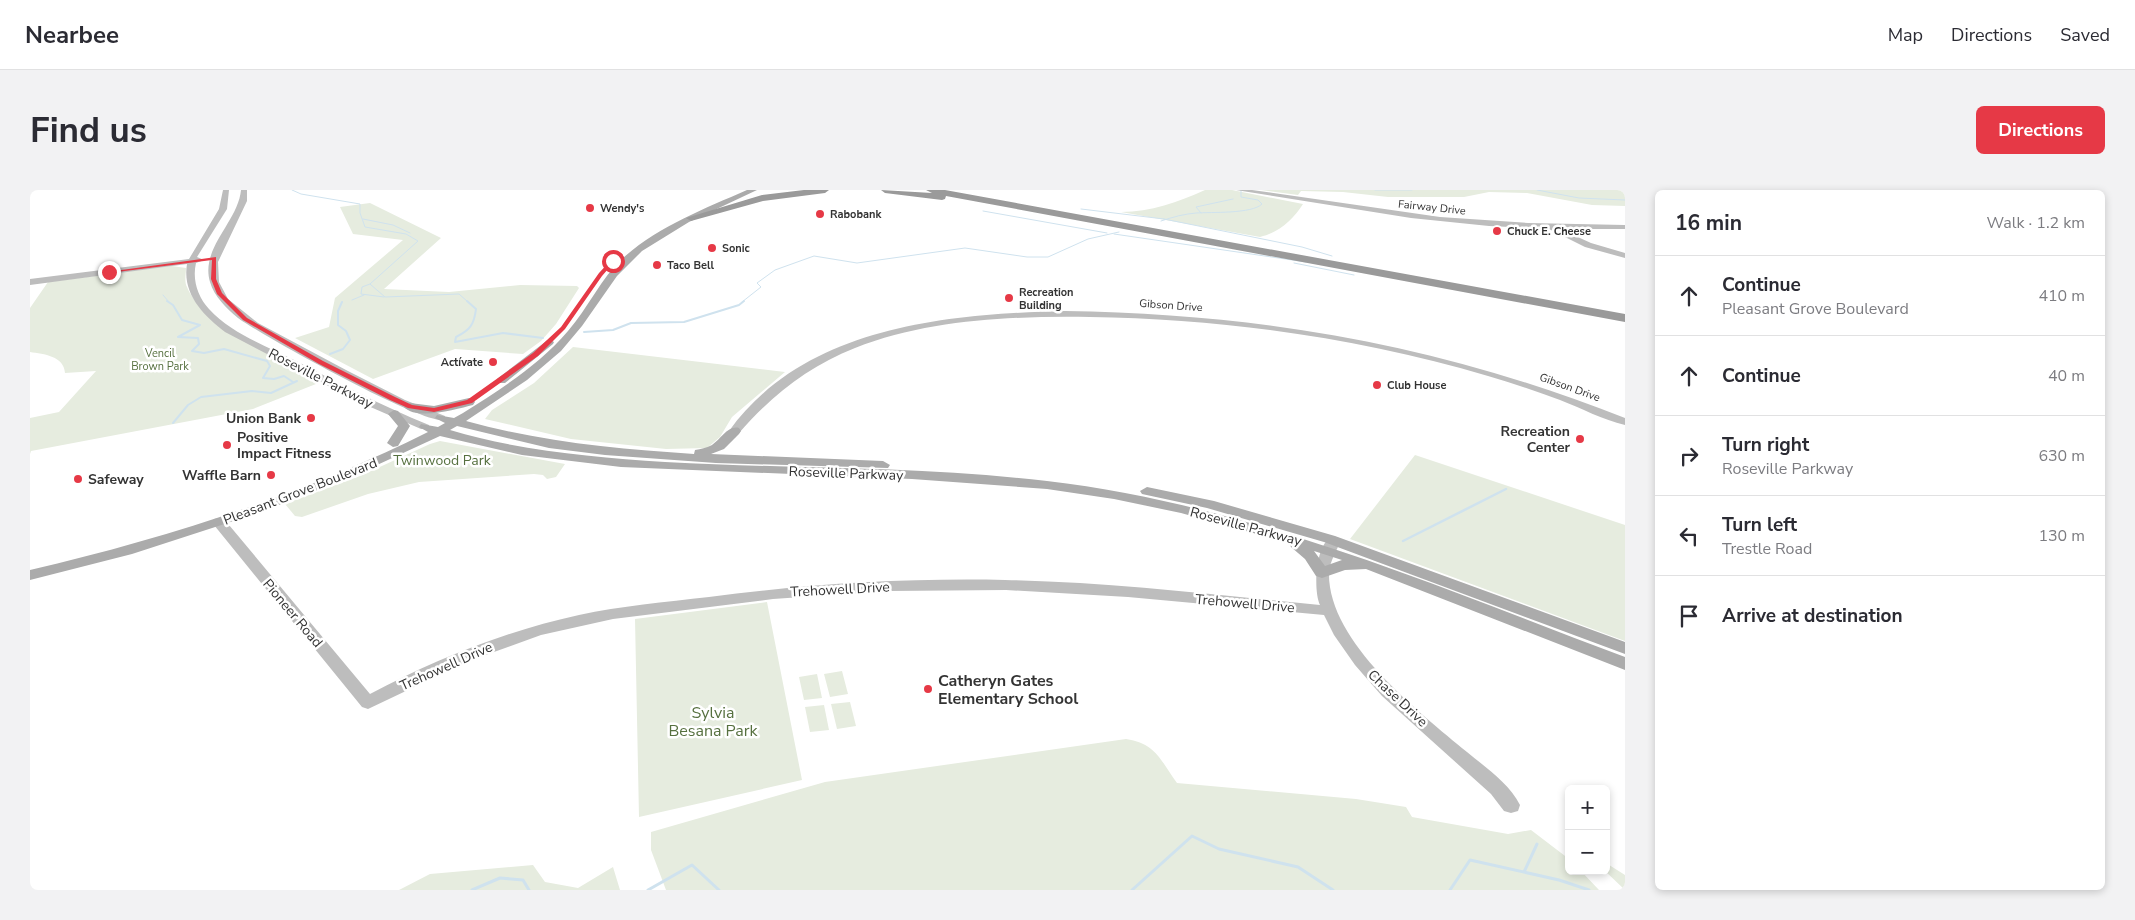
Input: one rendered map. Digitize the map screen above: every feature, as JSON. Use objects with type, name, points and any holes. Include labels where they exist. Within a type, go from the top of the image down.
[{"type":"highway","points":[[781,190],[798,190]]},
{"type":"highway","points":[[691,218],[762,198],[825,190]]},
{"type":"highway","points":[[885,190],[1093,218]]},
{"type":"highway","points":[[930,190],[1625,312]]},
{"type":"highway","points":[[954,190],[1625,318]]},
{"type":"highway","points":[[982,190],[1093,218]]},
{"type":"main road","name":"Roseville Parkway","points":[[226,190],[226,207],[210,229],[191,267],[194,294],[209,314],[255,345],[363,401],[394,414],[435,425],[471,440],[572,458],[719,463],[962,478],[1048,485],[1175,507],[1286,537],[1332,545],[1377,568],[1625,664]]},
{"type":"main road","name":"Roseville Parkway","points":[[244,190],[243,203],[214,258],[213,279],[219,294],[245,319],[321,363],[410,407],[435,425]]},
{"type":"main road","name":"Pleasant Grove Boulevard","points":[[30,566],[215,519],[332,481],[407,447],[435,425],[454,422],[549,342],[568,322],[595,282],[620,254],[653,231],[744,190]]},
{"type":"main road","name":"Pleasant Grove Boulevard","points":[[215,519],[435,425],[518,382],[570,335],[613,275],[632,255],[658,236],[691,218],[753,190]]},
{"type":"main road","name":"Fairway Drive","points":[[1239,190],[1408,216],[1551,225],[1625,225]]},
{"type":"main road","points":[[1551,225],[1584,243],[1625,255]]},
{"type":"main road","points":[[30,282],[214,258]]},
{"type":"main road","points":[[592,305],[589,302],[599,286],[595,282]]},
{"type":"main road","points":[[410,407],[434,410],[476,404],[474,420],[484,430]]},
{"type":"main road","points":[[393,443],[404,426],[394,414]]},
{"type":"main road","name":"Roseville Parkway","points":[[454,422],[484,430],[571,446],[683,455],[719,463],[768,460],[971,469],[1077,479],[1169,495],[1228,509],[1625,648]]},
{"type":"main road","points":[[683,455],[713,450],[735,431]]},
{"type":"main road","points":[[735,431],[734,446],[738,450],[768,460]]},
{"type":"main road","points":[[719,463],[735,431]]},
{"type":"main road","points":[[407,447],[437,439],[471,440]]},
{"type":"main road","points":[[30,575],[148,544],[215,519]]},
{"type":"main road","name":"Pioneer Road","points":[[215,519],[368,703]]},
{"type":"main road","points":[[1286,537],[1308,552],[1322,572],[1343,565],[1377,568]]},
{"type":"main road","name":"Chase Drive","points":[[1332,545],[1322,572],[1323,587],[1330,611],[1352,649],[1372,676],[1491,783],[1511,805]]},
{"type":"main road","name":"Trehowell Drive","points":[[368,703],[429,672],[477,652],[555,626],[609,615],[775,593],[894,586],[1006,585],[1125,592],[1330,611]]},
{"type":"street","name":"Gibson Drive","points":[[735,431],[767,395],[788,379],[808,366],[852,346],[917,328],[975,318],[1086,314],[1219,321],[1339,339],[1509,378],[1549,391],[1625,422]]},
{"type":"green space","points":[[1205,190],[1232,190],[1303,204],[1284,225],[1260,237],[1121,212],[1132,212],[1164,206]]},
{"type":"green space","points":[[1261,190],[1625,190],[1625,206],[1592,205],[1527,193],[1489,192],[1464,197],[1388,197],[1343,192],[1301,191],[1298,195]]},
{"type":"green space","points":[[370,203],[441,238],[384,289],[449,292],[520,285],[577,286],[579,288],[556,324],[541,341],[523,354],[455,349],[373,379],[295,338],[329,327],[335,298],[403,240],[353,234],[340,207]]},
{"type":"green space","name":"Vencil Brown Park","points":[[172,266],[186,268],[186,285],[196,301],[226,329],[267,354],[321,382],[253,409],[31,451],[30,454],[30,418],[59,412],[96,371],[65,373],[64,367],[57,359],[30,352],[30,308],[48,282]]},
{"type":"green space","points":[[573,347],[785,372],[732,417],[720,437],[707,448],[666,449],[571,439],[485,419],[492,410],[534,383]]},
{"type":"green space","name":"Twinwood Park","points":[[440,441],[565,464],[556,477],[547,479],[543,475],[534,474],[419,482],[368,494],[302,517],[295,516],[285,504],[360,476]]},
{"type":"green space","points":[[1415,455],[1625,525],[1625,641],[1350,539]]},
{"type":"green space","name":"Sylvia Besana Park","points":[[767,602],[802,780],[639,817],[635,619]]},
{"type":"green space","points":[[842,671],[848,694],[830,697],[824,674]]},
{"type":"green space","points":[[817,674],[822,698],[804,700],[799,677]]},
{"type":"green space","points":[[850,702],[856,726],[837,729],[831,704]]},
{"type":"green space","points":[[824,705],[829,730],[810,732],[805,707]]},
{"type":"green space","points":[[1126,739],[1145,745],[1157,754],[1177,783],[1356,799],[1406,807],[1412,817],[1508,834],[1531,830],[1565,856],[1565,875],[1585,875],[1599,890],[666,890],[651,850],[651,832],[825,782]]},
{"type":"green space","points":[[533,865],[545,882],[578,888],[613,867],[620,890],[399,890],[430,874]]},
{"type":"green space","points":[[1610,866],[1625,875],[1625,890],[1609,875]]},
{"type":"waterway","points":[[292,190],[301,194],[360,204],[360,213],[365,227],[406,234],[418,241],[370,284]]},
{"type":"waterway","points":[[1201,213],[1231,212],[1250,209],[1262,204],[1258,200],[1241,197],[1241,190]]},
{"type":"waterway","points":[[1375,190],[1412,190]]},
{"type":"waterway","points":[[1537,190],[1579,198],[1625,200]]},
{"type":"waterway","points":[[1201,213],[1196,207],[1233,199]]},
{"type":"waterway","points":[[1081,209],[1166,219]]},
{"type":"waterway","points":[[983,211],[1107,233]]},
{"type":"waterway","points":[[1166,219],[1201,213]]},
{"type":"waterway","points":[[363,219],[393,225],[410,233]]},
{"type":"waterway","points":[[1161,221],[1166,219]]},
{"type":"waterway","points":[[1166,219],[1302,247],[1332,256]]},
{"type":"waterway","points":[[742,302],[761,287],[757,283],[775,270],[814,256],[857,263],[965,248],[1027,257],[1048,257],[1088,239],[1119,232]]},
{"type":"waterway","points":[[1114,234],[1306,262]]},
{"type":"waterway","points":[[1294,263],[1354,275]]},
{"type":"waterway","points":[[370,284],[385,297],[459,294],[468,302]]},
{"type":"waterway","points":[[370,284],[362,287],[361,294],[384,297]]},
{"type":"waterway","points":[[163,295],[169,302]]},
{"type":"waterway","points":[[352,300],[364,295]]},
{"type":"waterway","points":[[167,301],[173,305],[182,320],[200,325],[178,337],[198,338],[199,344],[192,351],[204,353],[224,349],[267,361],[270,366],[263,378],[274,379],[284,376],[293,382]]},
{"type":"waterway","points":[[467,301],[476,309],[474,319],[468,329],[456,337],[455,342],[503,333],[543,338]]},
{"type":"waterway","points":[[584,332],[613,330],[631,323],[684,322],[739,305],[744,301]]},
{"type":"waterway","points":[[330,354],[343,349],[350,340],[346,331],[338,325],[338,311],[342,302]]},
{"type":"waterway","points":[[173,423],[188,405],[201,397],[252,391],[271,393],[297,381]]},
{"type":"waterway","points":[[1403,541],[1506,489]]},
{"type":"waterway","points":[[1132,890],[1192,836],[1219,849],[1298,867],[1333,890]]},
{"type":"waterway","points":[[1524,872],[1537,844]]},
{"type":"waterway","points":[[1450,890],[1470,860],[1559,880],[1589,890]]},
{"type":"waterway","points":[[648,890],[692,865],[719,890]]},
{"type":"waterway","points":[[472,890],[500,878],[523,880],[529,890]]},
{"type":"place","name":"Wendy's","points":[[590,208]]},
{"type":"place","name":"Rabobank","points":[[820,214]]},
{"type":"place","name":"Chuck E. Cheese","points":[[1497,231]]},
{"type":"place","name":"Sonic","points":[[712,248]]},
{"type":"place","name":"Taco Bell","points":[[657,265]]},
{"type":"place","name":"Recreation Building","points":[[1009,298]]},
{"type":"place","name":"Actívate","points":[[493,362]]},
{"type":"place","name":"Club House","points":[[1377,385]]},
{"type":"place","name":"Union Bank","points":[[311,418]]},
{"type":"place","name":"Recreation Center","points":[[1580,439]]},
{"type":"place","name":"Positive Impact Fitness","points":[[227,445]]},
{"type":"place","name":"Waffle Barn","points":[[271,475]]},
{"type":"place","name":"Safeway","points":[[78,479]]},
{"type":"place","name":"Catheryn Gates Elementary School","points":[[928,689]]},
{"type":"route","points":[[109,272],[214,258],[213,279],[219,294],[245,319],[321,363],[410,407],[434,410],[446,409],[469,402],[487,391],[536,354],[563,328],[600,274],[613,261]]}]
